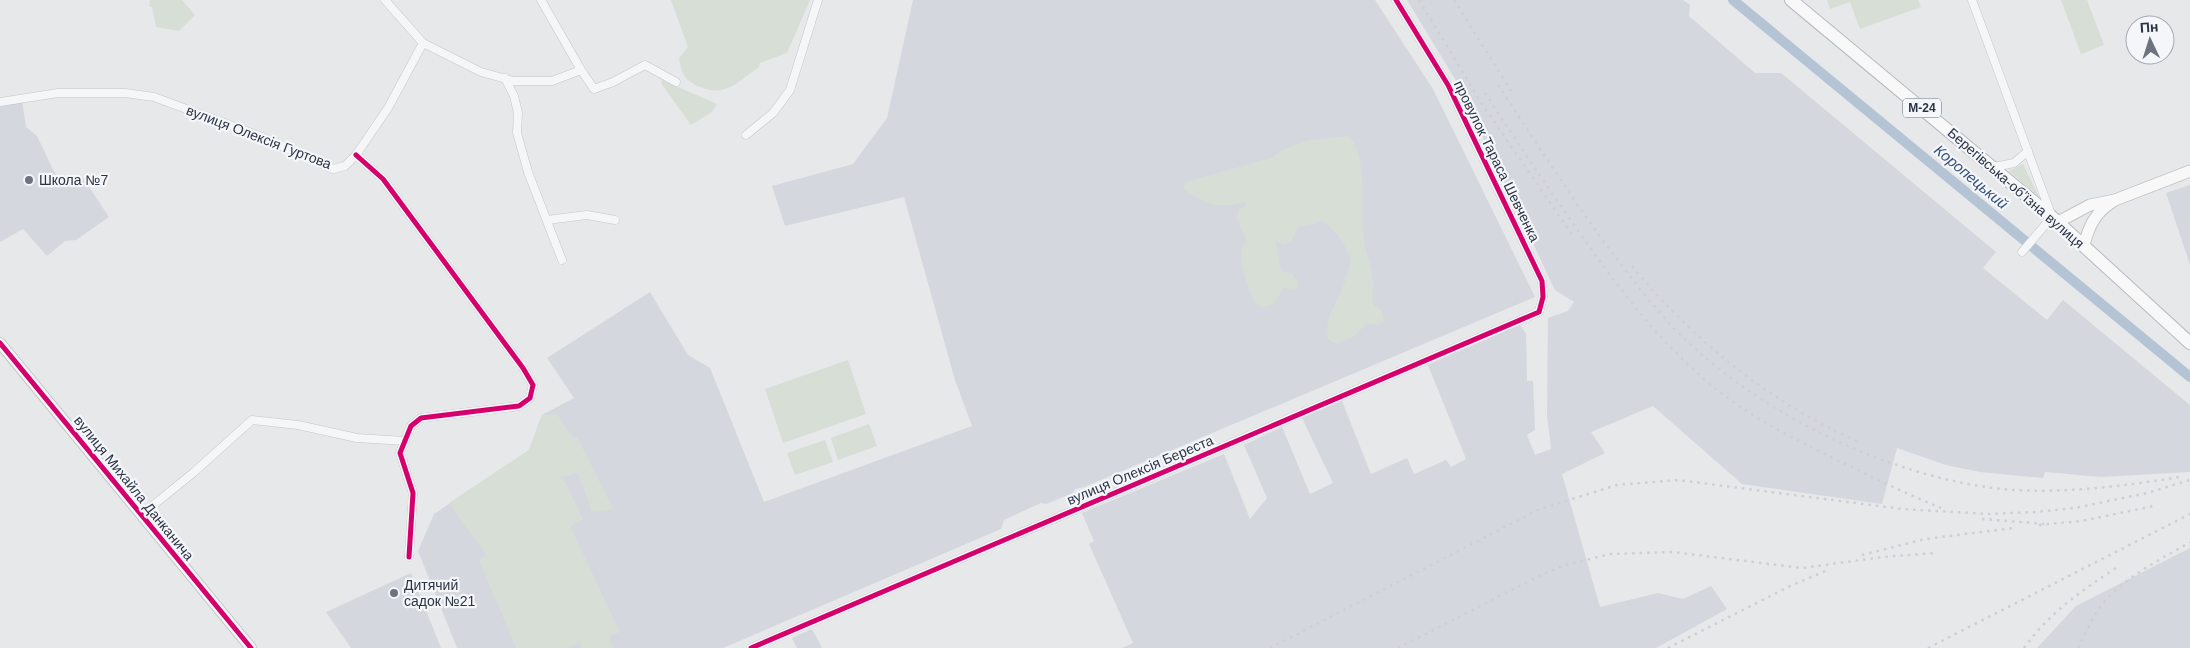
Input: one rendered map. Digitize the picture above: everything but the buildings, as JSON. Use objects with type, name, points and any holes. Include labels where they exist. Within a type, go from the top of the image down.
[{"type":"highway","name":"Берегівська-обʼїзна вулиця","points":[[1791,0],[1994,167],[2084,245],[2190,343]]},
{"type":"main road","points":[[2055,220],[2090,205],[2115,200],[2190,171]]},
{"type":"main road","points":[[2084,245],[2093,218],[2101,209],[2115,200]]},
{"type":"street","points":[[385,0],[423,43],[481,72],[505,78],[552,81],[581,70]]},
{"type":"street","points":[[541,0],[594,89],[614,82],[645,65],[676,82]]},
{"type":"street","points":[[746,135],[773,113],[790,90],[818,0]]},
{"type":"street","name":"провулок Тараса Шевченка","points":[[1396,0],[1448,85],[1538,272],[1542,281],[1543,297],[1539,312]]},
{"type":"street","points":[[1972,0],[2055,220],[2024,250]]},
{"type":"street","name":"вулиця Олексія Гуртова","points":[[0,102],[58,93],[125,93],[154,97],[262,137],[333,169],[345,166],[356,155],[388,108],[423,43]]},
{"type":"street","points":[[505,78],[514,96],[518,113],[518,133],[528,172],[562,260]]},
{"type":"street","points":[[1994,167],[2014,162],[2028,151]]},
{"type":"street","points":[[356,155],[383,178],[523,368],[533,385],[530,398],[519,406],[421,418],[412,426],[400,453],[413,493],[409,557]]},
{"type":"street","points":[[547,220],[587,215],[615,220]]},
{"type":"street","name":"вулиця Олексія Береста","points":[[751,648],[1539,312]]},
{"type":"street","name":"вулиця Михайла Данканича","points":[[0,343],[250,648]]},
{"type":"street","points":[[141,515],[252,420],[298,425],[357,438],[405,441]]},
{"type":"shaded area","points":[[150,0],[182,0],[195,15],[179,31],[156,27],[152,7],[149,6]]},
{"type":"shaded area","points":[[671,0],[810,0],[787,53],[760,63],[759,67],[725,89],[709,90],[687,79],[681,68],[679,58],[688,47]]},
{"type":"shaded area","points":[[913,0],[1375,0],[1433,89],[1535,297],[1084,487],[1075,489],[1073,493],[1046,504],[1041,503],[1004,520],[1001,529],[723,648],[457,648],[418,551],[434,514],[529,450],[542,415],[574,398],[547,358],[650,292],[688,355],[710,368],[764,502],[972,426],[955,380],[904,197],[785,226],[772,186],[853,164],[887,118]]},
{"type":"shaded area","points":[[1407,0],[1683,0],[1690,5],[1689,16],[1755,73],[1781,73],[1996,252],[1983,268],[2047,320],[2063,300],[2190,405],[2190,472],[2101,477],[2045,472],[2043,478],[1980,472],[1946,465],[1897,448],[1882,504],[1742,484],[1653,406],[1591,432],[1605,453],[1562,474],[1600,607],[1658,593],[1683,599],[1711,586],[1727,609],[1656,648],[1122,648],[1133,643],[1089,544],[1094,541],[1082,513],[1224,454],[1250,519],[1267,498],[1244,445],[1282,427],[1310,494],[1333,483],[1302,418],[1342,401],[1371,474],[1407,458],[1414,474],[1446,460],[1451,467],[1466,459],[1428,365],[1520,325],[1526,334],[1527,381],[1533,381],[1535,430],[1527,435],[1535,455],[1551,449],[1547,415],[1548,318],[1568,311],[1574,302],[1555,290],[1455,79]]},
{"type":"shaded area","points":[[1827,0],[1918,0],[1921,7],[1860,29],[1850,2],[1830,9]]},
{"type":"shaded area","points":[[2061,0],[2087,0],[2104,45],[2081,54]]},
{"type":"shaded area","points":[[662,80],[717,104],[712,112],[691,125],[661,83]]},
{"type":"shaded area","name":"Школа №7","points":[[22,101],[26,127],[37,136],[61,186],[81,175],[109,217],[76,240],[65,241],[47,256],[23,229],[0,242],[0,104]]},
{"type":"shaded area","points":[[1348,136],[1355,145],[1359,156],[1363,228],[1373,280],[1373,303],[1374,306],[1382,310],[1384,322],[1376,325],[1367,324],[1352,338],[1336,344],[1328,339],[1327,327],[1351,261],[1346,248],[1336,233],[1320,220],[1315,224],[1298,227],[1291,241],[1283,245],[1276,241],[1281,271],[1292,274],[1298,282],[1296,290],[1283,288],[1274,304],[1261,307],[1252,297],[1241,256],[1241,250],[1246,240],[1237,219],[1239,209],[1245,206],[1246,202],[1228,205],[1213,204],[1199,199],[1183,189],[1185,182],[1271,158],[1284,149],[1309,140]]},
{"type":"shaded area","points":[[2023,164],[2039,197],[2009,171]]},
{"type":"shaded area","points":[[2190,185],[2190,265],[2166,193]]},
{"type":"shaded area","points":[[848,360],[866,414],[783,443],[765,389]]},
{"type":"shaded area","points":[[557,414],[572,437],[577,437],[613,509],[592,512],[578,473],[560,478],[565,482],[583,520],[570,526],[620,632],[609,637],[614,648],[582,648],[579,643],[567,648],[516,648],[479,560],[486,555],[449,503],[529,450],[542,415]]},
{"type":"shaded area","points":[[869,424],[877,446],[838,460],[831,438]]},
{"type":"shaded area","points":[[825,440],[833,462],[795,475],[787,453]]},
{"type":"shaded area","points":[[2190,548],[2190,648],[2037,648],[2076,606]]},
{"type":"shaded area","name":"Дитячий садок №21","points":[[411,573],[441,648],[351,648],[326,612]]},
{"type":"shaded area","points":[[812,629],[822,648],[797,648],[792,638]]},
{"type":"waterway","name":"Коропецький","points":[[1733,0],[2190,377]]},
{"type":"railway","points":[[1419,0],[1482,104],[1573,236]]},
{"type":"railway","points":[[1454,0],[1511,91]]},
{"type":"railway","points":[[1498,85],[1601,238],[1670,324],[1703,356],[1741,385],[1783,412],[1827,436],[1874,456],[1921,472],[1967,484],[2013,490],[2076,490],[2179,477]]},
{"type":"railway","points":[[1485,93],[1561,206],[1622,291],[1658,334],[1698,374],[1733,402],[1774,427],[1872,477],[1941,508]]},
{"type":"railway","points":[[1632,266],[1681,319],[1735,367],[1764,389],[1795,408],[1859,442]]},
{"type":"railway","points":[[1270,648],[1540,509],[1617,485],[1678,480],[1902,509],[1988,514],[2075,508],[2147,493],[2190,480]]},
{"type":"railway","points":[[2039,525],[2081,521],[2154,506]]},
{"type":"railway","points":[[1928,648],[2190,514]]},
{"type":"railway","points":[[1982,519],[2045,524]]},
{"type":"railway","points":[[1862,555],[1925,539],[2014,528]]},
{"type":"railway","points":[[2078,648],[2097,612],[2114,592],[2145,568],[2190,542]]},
{"type":"railway","points":[[1398,648],[1543,574],[1565,565],[1610,554],[1673,552],[1802,568],[1883,557],[1937,553]]},
{"type":"railway","points":[[2024,648],[2055,613],[2078,594],[2116,568]]},
{"type":"railway","points":[[1668,648],[1790,586],[1828,570]]},
{"type":"cycle path","points":[[751,648],[1539,312],[1543,297],[1542,281],[1448,85],[1396,0]]},
{"type":"cycle path","points":[[356,155],[383,179],[523,368],[533,385],[530,398],[519,406],[421,418],[411,426],[400,453],[413,493],[409,557]]},
{"type":"cycle path","points":[[0,343],[251,648]]},
{"type":"place","name":"Школа №7","points":[[29,180]]},
{"type":"place","name":"Дитячий садок №21","points":[[394,593]]}]
